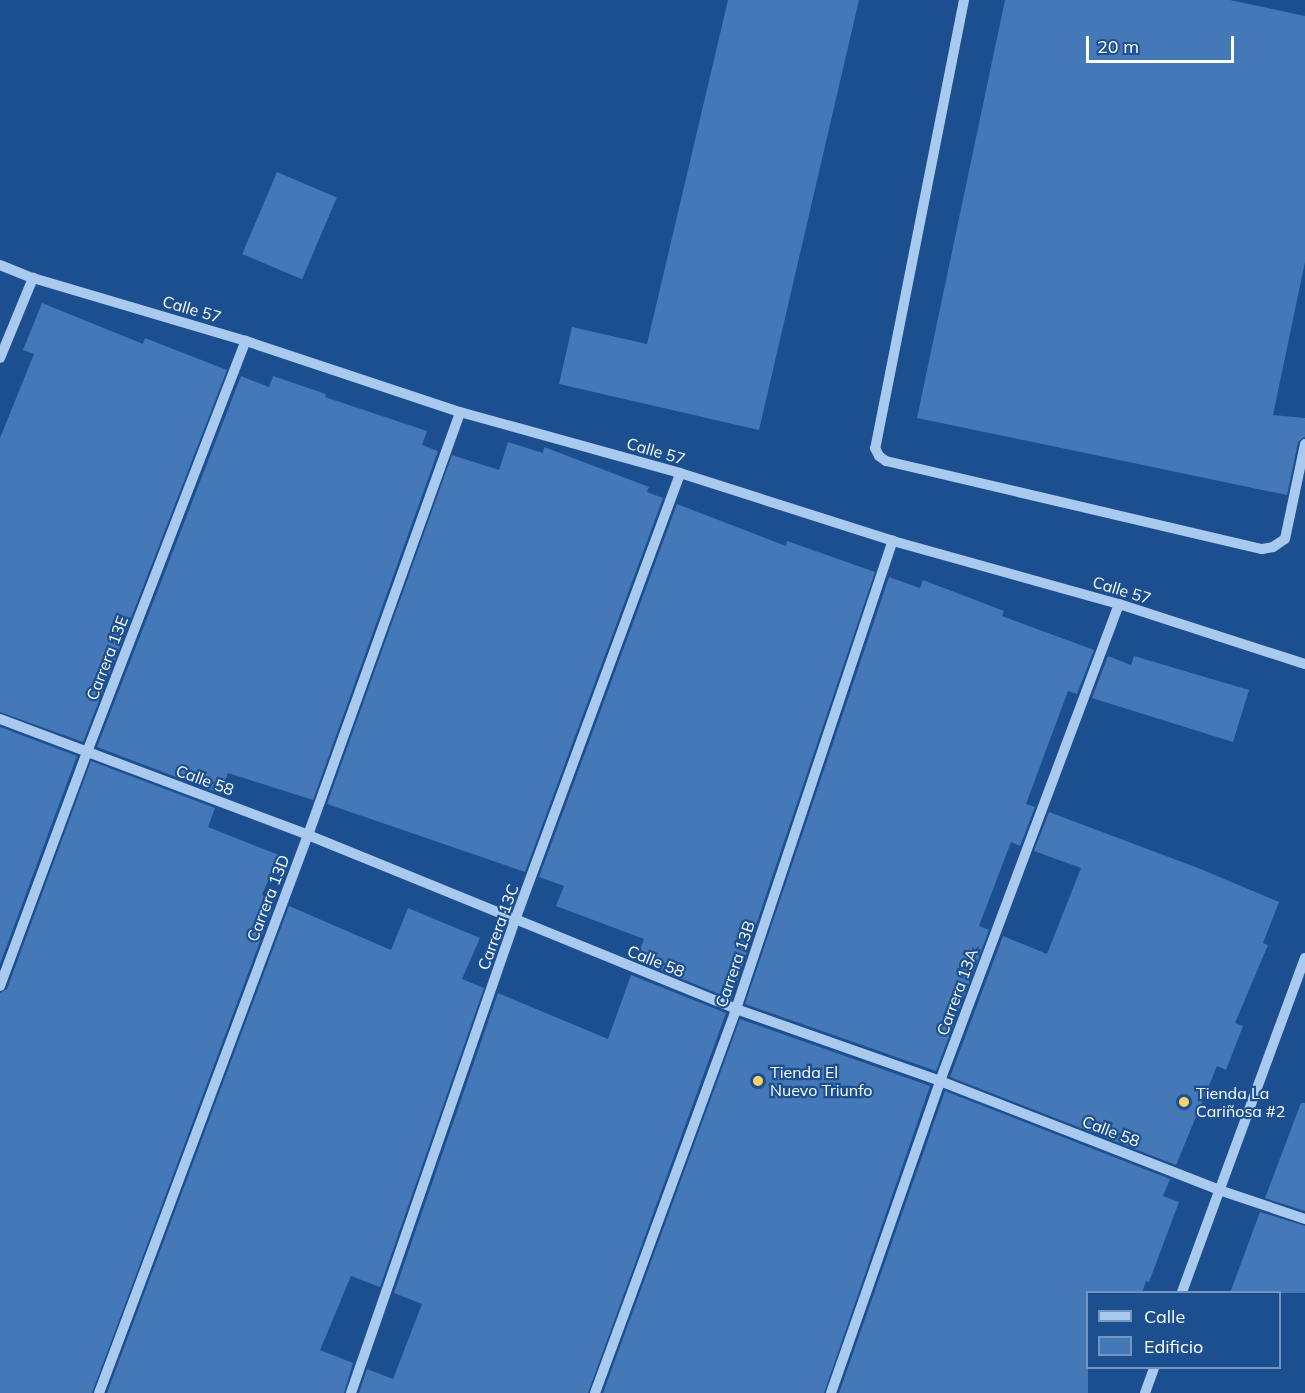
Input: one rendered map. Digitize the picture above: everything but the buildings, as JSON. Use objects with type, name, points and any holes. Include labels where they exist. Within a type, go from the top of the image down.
[{"type":"street","points":[[964,0],[875,448],[879,456],[886,461],[1262,549],[1273,547],[1285,539],[1305,444]]},
{"type":"street","name":"Calle 57","points":[[0,266],[33,278],[246,341],[460,412],[680,473],[893,541],[1119,604],[1305,664]]},
{"type":"street","points":[[0,358],[33,278]]},
{"type":"street","name":"Carrera 13E","points":[[0,986],[87,752],[246,341]]},
{"type":"street","name":"Carrera 13D","points":[[99,1393],[308,835],[460,412]]},
{"type":"street","name":"Carrera 13C","points":[[351,1393],[515,920],[680,473]]},
{"type":"street","name":"Carrera 13B","points":[[595,1393],[736,1009],[893,541]]},
{"type":"street","name":"Carrera 13A","points":[[831,1393],[940,1081],[1119,604]]},
{"type":"street","name":"Calle 58","points":[[0,719],[308,835],[736,1009],[940,1081],[1219,1190],[1305,1219]]},
{"type":"street","points":[[1183,1291],[1305,958]]},
{"type":"street","points":[[1145,1393],[1154,1369]]},
{"type":"place","name":"Tienda El Nuevo Triunfo","points":[[758,1081]]},
{"type":"place","name":"Tienda La Cariñosa #2","points":[[1184,1102]]}]
